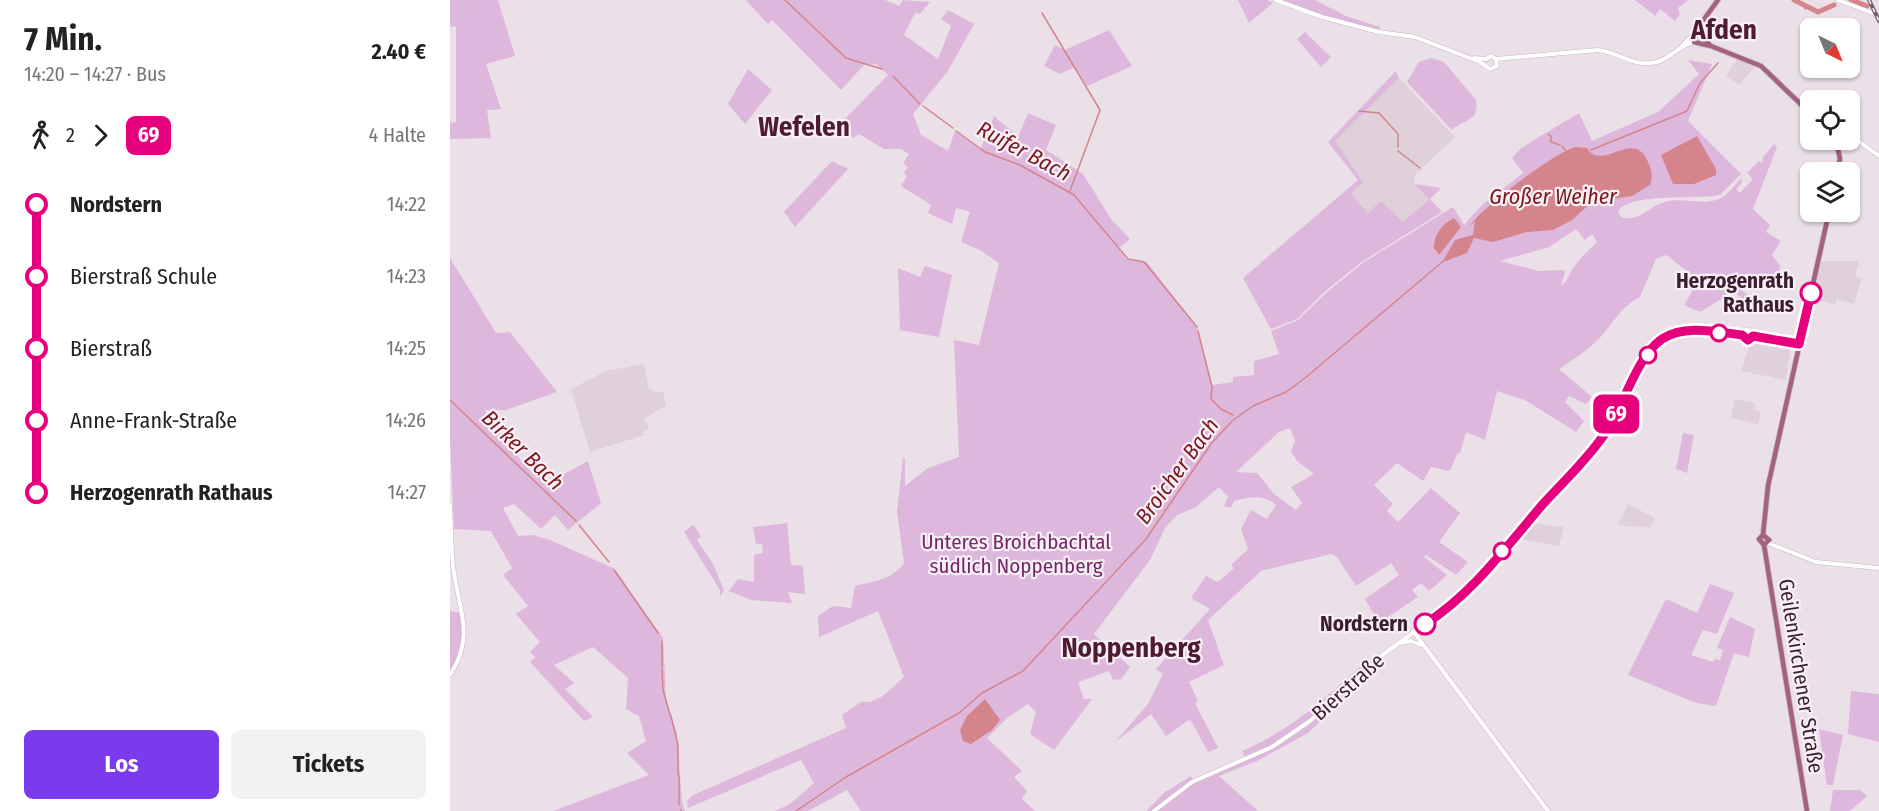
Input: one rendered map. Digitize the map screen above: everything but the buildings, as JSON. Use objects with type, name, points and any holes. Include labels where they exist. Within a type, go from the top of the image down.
[{"type":"main road","points":[[1276,0],[1323,17],[1373,31],[1415,37],[1493,69],[1497,61]]},
{"type":"main road","points":[[1681,47],[1718,0]]},
{"type":"main road","points":[[1841,1],[1878,14]]},
{"type":"main road","points":[[1694,42],[1697,29]]},
{"type":"main road","points":[[1697,29],[1711,46]]},
{"type":"main road","points":[[1497,61],[1516,57],[1598,50],[1613,52],[1634,62],[1651,63],[1694,42],[1711,46],[1756,64],[1771,74],[1800,103]]},
{"type":"main road","points":[[1469,58],[1486,59],[1491,56],[1497,61]]},
{"type":"main road","points":[[1485,65],[1486,59]]},
{"type":"main road","points":[[1860,142],[1879,156]]},
{"type":"main road","points":[[1827,222],[1768,486],[1763,535],[1768,537],[1766,544],[1816,562],[1879,568]]},
{"type":"main road","points":[[1753,336],[1748,340],[1742,335],[1748,330],[1753,336],[1799,344]]},
{"type":"main road","name":"Bierstraße","points":[[1154,811],[1192,782],[1272,747],[1298,731],[1397,643],[1441,612],[1480,576],[1592,451],[1607,430],[1645,359],[1655,345],[1664,338],[1683,331],[1742,335]]},
{"type":"main road","points":[[450,505],[453,566],[465,636],[461,655],[450,675]]},
{"type":"main road","name":"Geilenkirchener Straße","points":[[1763,535],[1759,541],[1766,544],[1807,811]]},
{"type":"main road","points":[[1413,631],[1421,645],[1548,811]]},
{"type":"main road","points":[[1397,643],[1407,641],[1421,645]]},
{"type":"shaded area","points":[[1737,59],[1755,67],[1739,85],[1726,76]]},
{"type":"shaded area","points":[[1399,78],[1455,137],[1414,176],[1415,184],[1429,198],[1403,223],[1368,213],[1351,194],[1363,182],[1334,141]]},
{"type":"shaded area","points":[[1821,261],[1859,261],[1855,276],[1862,278],[1854,304],[1837,299],[1835,304],[1813,299]]},
{"type":"shaded area","points":[[1750,343],[1790,349],[1786,380],[1741,371]]},
{"type":"shaded area","points":[[644,364],[649,389],[652,389],[654,393],[663,391],[666,405],[644,419],[649,428],[642,432],[644,435],[590,452],[571,389],[606,371]]},
{"type":"shaded area","points":[[1735,399],[1755,403],[1755,410],[1761,412],[1758,424],[1731,418]]},
{"type":"shaded area","points":[[1628,504],[1655,518],[1650,528],[1618,525]]},
{"type":"shaded area","points":[[1533,523],[1564,527],[1559,546],[1520,539]]},
{"type":"green space","points":[[450,0],[498,0],[515,56],[486,64],[501,109],[487,110],[491,138],[450,139],[450,123],[456,122],[456,26],[450,27]]},
{"type":"green space","name":"Unteres Broichbachtal südlich Noppenberg","points":[[746,0],[885,0],[899,6],[903,0],[930,2],[920,14],[915,13],[904,35],[938,59],[951,26],[941,19],[948,10],[974,24],[948,71],[913,114],[921,135],[948,151],[955,131],[983,151],[981,148],[994,116],[1018,137],[1028,113],[1056,125],[1046,150],[1083,174],[1111,219],[1130,239],[1120,247],[1116,245],[1127,260],[1147,262],[1197,327],[1212,385],[1233,382],[1233,377],[1254,375],[1254,361],[1279,354],[1271,331],[1298,320],[1364,262],[1453,207],[1464,225],[1482,205],[1523,173],[1512,158],[1521,148],[1579,113],[1592,141],[1658,112],[1699,74],[1688,60],[1712,64],[1688,121],[1741,174],[1720,195],[1636,201],[1625,205],[1618,211],[1621,217],[1633,218],[1664,202],[1678,200],[1704,202],[1720,199],[1741,178],[1742,183],[1736,189],[1740,193],[1753,179],[1747,173],[1759,161],[1761,163],[1764,160],[1762,158],[1774,144],[1777,147],[1753,209],[1770,225],[1766,232],[1781,241],[1772,255],[1780,266],[1779,274],[1771,284],[1766,283],[1765,277],[1758,278],[1754,285],[1749,282],[1741,290],[1750,296],[1747,301],[1733,292],[1700,312],[1684,305],[1699,280],[1666,255],[1656,259],[1640,297],[1624,308],[1604,333],[1583,353],[1559,369],[1592,397],[1586,404],[1569,396],[1565,402],[1584,421],[1576,432],[1525,400],[1497,391],[1485,440],[1466,432],[1460,453],[1457,454],[1450,471],[1431,467],[1423,481],[1397,463],[1374,485],[1393,504],[1387,511],[1398,522],[1431,488],[1460,513],[1439,542],[1468,562],[1456,575],[1426,555],[1424,557],[1447,575],[1429,591],[1421,583],[1412,590],[1418,597],[1379,623],[1365,599],[1399,575],[1391,563],[1356,586],[1337,557],[1331,554],[1261,571],[1208,620],[1224,665],[1189,682],[1198,701],[1195,703],[1218,748],[1208,752],[1190,719],[1166,736],[1151,714],[1115,742],[1148,704],[1163,674],[1156,669],[1210,609],[1191,598],[1206,576],[1218,582],[1234,568],[1231,565],[1248,549],[1241,529],[1251,510],[1267,519],[1276,505],[1266,499],[1256,497],[1234,501],[1231,508],[1224,506],[1228,496],[1219,487],[1196,507],[1177,515],[1165,528],[1150,560],[1094,634],[1130,667],[1121,679],[1113,680],[1109,671],[1078,682],[1084,699],[1092,699],[1054,750],[1030,734],[1036,712],[1028,704],[1008,717],[987,738],[1022,771],[1014,777],[1027,791],[1022,799],[1035,811],[861,811],[847,790],[808,811],[775,811],[790,804],[814,783],[801,760],[688,808],[687,801],[693,795],[846,728],[842,715],[861,702],[870,702],[883,696],[904,677],[878,611],[819,637],[818,616],[833,606],[851,608],[855,586],[888,576],[904,563],[897,512],[903,458],[905,458],[905,486],[928,468],[959,457],[954,340],[979,345],[999,263],[980,250],[961,242],[970,212],[956,208],[952,224],[928,213],[931,205],[901,186],[907,176],[904,173],[908,167],[903,163],[909,154],[901,149],[884,149],[859,134],[853,138],[841,123],[888,75],[876,64],[864,65],[841,90],[772,20],[768,24]],"holes":[[[1576,229],[1585,240],[1592,234],[1597,242],[1579,260],[1566,282],[1561,286],[1565,271],[1538,271],[1500,261],[1549,247]],[[1290,428],[1295,441],[1291,451],[1297,461],[1314,474],[1291,487],[1302,503],[1296,510],[1274,494],[1257,473],[1236,472],[1279,432]]]},
{"type":"green space","points":[[1238,0],[1267,0],[1273,3],[1249,23]]},
{"type":"green space","points":[[1281,0],[1315,0],[1346,16],[1380,27],[1379,30],[1308,11]]},
{"type":"green space","points":[[1635,0],[1688,0],[1678,8],[1680,14],[1675,21],[1660,9],[1655,16]]},
{"type":"green space","points":[[1109,30],[1132,66],[1087,86],[1075,67],[1060,74],[1044,66],[1055,45],[1065,50]]},
{"type":"green space","points":[[1305,32],[1331,57],[1321,67],[1297,39]]},
{"type":"green space","points":[[1431,58],[1444,62],[1476,100],[1477,107],[1473,116],[1452,130],[1407,82],[1419,62]]},
{"type":"green space","points":[[748,69],[772,90],[745,124],[728,104]]},
{"type":"green space","points":[[1396,71],[1399,78],[1335,141],[1363,182],[1351,194],[1368,213],[1381,201],[1403,222],[1429,199],[1415,184],[1441,188],[1430,199],[1442,212],[1363,261],[1324,292],[1297,319],[1271,329],[1243,278],[1358,180],[1328,142]]},
{"type":"green space","points":[[832,161],[848,169],[795,227],[784,212]]},
{"type":"green space","points":[[450,258],[496,333],[510,332],[557,392],[506,410],[486,410],[486,414],[526,467],[546,484],[588,461],[601,503],[568,530],[555,515],[541,529],[514,504],[503,508],[518,536],[533,535],[550,540],[615,569],[663,638],[666,699],[677,733],[682,802],[685,811],[553,811],[649,775],[627,753],[646,741],[639,716],[626,709],[628,678],[593,647],[554,665],[574,683],[565,689],[593,717],[584,721],[530,662],[535,657],[530,652],[540,642],[516,614],[528,606],[503,575],[512,568],[491,531],[454,529],[450,437]]},
{"type":"green space","points":[[925,266],[952,275],[939,337],[900,330],[898,268],[920,277]]},
{"type":"green space","points":[[1683,433],[1694,435],[1687,473],[1676,469]]},
{"type":"green space","points":[[787,523],[791,565],[803,566],[805,594],[788,592],[792,603],[751,600],[729,591],[738,579],[754,582],[754,555],[763,553],[762,544],[756,544],[753,527]]},
{"type":"green space","points":[[693,525],[701,536],[697,540],[713,564],[724,590],[720,596],[720,590],[684,532]]},
{"type":"green space","points":[[1710,584],[1734,593],[1717,634],[1703,630],[1691,655],[1713,662],[1715,659],[1720,660],[1723,650],[1717,648],[1730,617],[1755,629],[1749,657],[1734,653],[1716,706],[1696,703],[1628,675],[1666,599],[1697,613]]},
{"type":"green space","points":[[450,611],[461,613],[462,629],[459,650],[450,672]]},
{"type":"green space","points":[[1368,659],[1377,667],[1308,733],[1257,761],[1219,776],[1258,811],[1146,811],[1165,792],[1191,776],[1194,783],[1246,760],[1242,751],[1278,733],[1310,711]]},
{"type":"green space","points":[[1851,691],[1879,694],[1879,742],[1848,734]]},
{"type":"green space","points":[[1819,729],[1843,735],[1833,785],[1827,785]]},
{"type":"green space","points":[[1833,790],[1860,790],[1867,796],[1850,811],[1830,811]]},
{"type":"water","points":[[1697,136],[1716,169],[1716,175],[1694,184],[1673,184],[1661,155]]},
{"type":"water","name":"Großer Weiher","points":[[1576,147],[1587,148],[1593,154],[1601,156],[1627,149],[1642,152],[1651,171],[1650,185],[1632,196],[1592,202],[1572,220],[1553,230],[1527,232],[1493,242],[1474,238],[1467,253],[1446,261],[1444,259],[1455,240],[1473,235],[1475,221],[1470,226],[1487,207],[1553,158]]},
{"type":"water","points":[[1454,218],[1461,227],[1439,255],[1434,248],[1437,234],[1442,226]]},
{"type":"water","points":[[985,699],[1000,720],[992,730],[971,744],[963,741],[960,730],[967,716]]},
{"type":"waterway","name":"Ruifer Bach","points":[[785,0],[846,58],[882,69]]},
{"type":"waterway","points":[[1794,0],[1818,12],[1834,5]]},
{"type":"waterway","points":[[1851,0],[1867,6]]},
{"type":"waterway","points":[[1042,13],[1100,110],[1070,191]]},
{"type":"waterway","name":"Broicher Bach","points":[[1591,150],[1687,111],[1700,83],[1718,63]]},
{"type":"waterway","name":"Ruifer Bach","points":[[893,76],[920,104]]},
{"type":"waterway","name":"Ruifer Bach","points":[[923,106],[953,128]]},
{"type":"waterway","points":[[1359,111],[1379,113],[1398,134],[1398,147]]},
{"type":"waterway","name":"Ruifer Bach","points":[[956,131],[985,152],[1020,165],[1074,195],[1128,259],[1144,262],[1197,327]]},
{"type":"waterway","points":[[1548,134],[1551,136],[1551,142],[1560,145]]},
{"type":"waterway","points":[[1562,146],[1565,150]]},
{"type":"waterway","points":[[1398,151],[1420,168]]},
{"type":"waterway","name":"Broicher Bach","points":[[796,811],[846,777],[959,713],[982,693],[1023,671],[1146,539],[1211,444],[1232,421],[1253,406],[1286,392],[1305,378],[1447,258]]},
{"type":"waterway","name":"Ruifer Bach","points":[[1198,331],[1212,387],[1211,399],[1221,409],[1233,415]]},
{"type":"waterway","name":"Birker Bach","points":[[450,400],[576,521]]},
{"type":"waterway","name":"Birker Bach","points":[[579,525],[609,562]]},
{"type":"waterway","name":"Birker Bach","points":[[614,570],[658,633]]},
{"type":"waterway","name":"Birker Bach","points":[[662,641],[662,667]]},
{"type":"waterway","name":"Birker Bach","points":[[662,669],[663,690],[670,715]]},
{"type":"waterway","name":"Birker Bach","points":[[671,716],[678,745],[678,775]]},
{"type":"waterway","name":"Birker Bach","points":[[679,776],[679,805]]},
{"type":"railway","points":[[1869,0],[1879,21]]},
{"type":"bus line","name":"69","points":[[1425,624],[1448,607],[1489,567],[1592,451],[1610,425],[1645,359],[1655,345],[1673,333],[1692,330],[1742,335],[1748,340],[1753,336],[1799,344],[1811,293]]},
{"type":"place","name":"Herzogenrath Rathaus","points":[[1811,293]]},
{"type":"place","name":"Nordstern","points":[[1425,624]]},
{"type":"district","name":"Afden","points":[[1724,30]]},
{"type":"district","name":"Wefelen","points":[[804,127]]},
{"type":"district","name":"Noppenberg","points":[[1131,648]]}]
